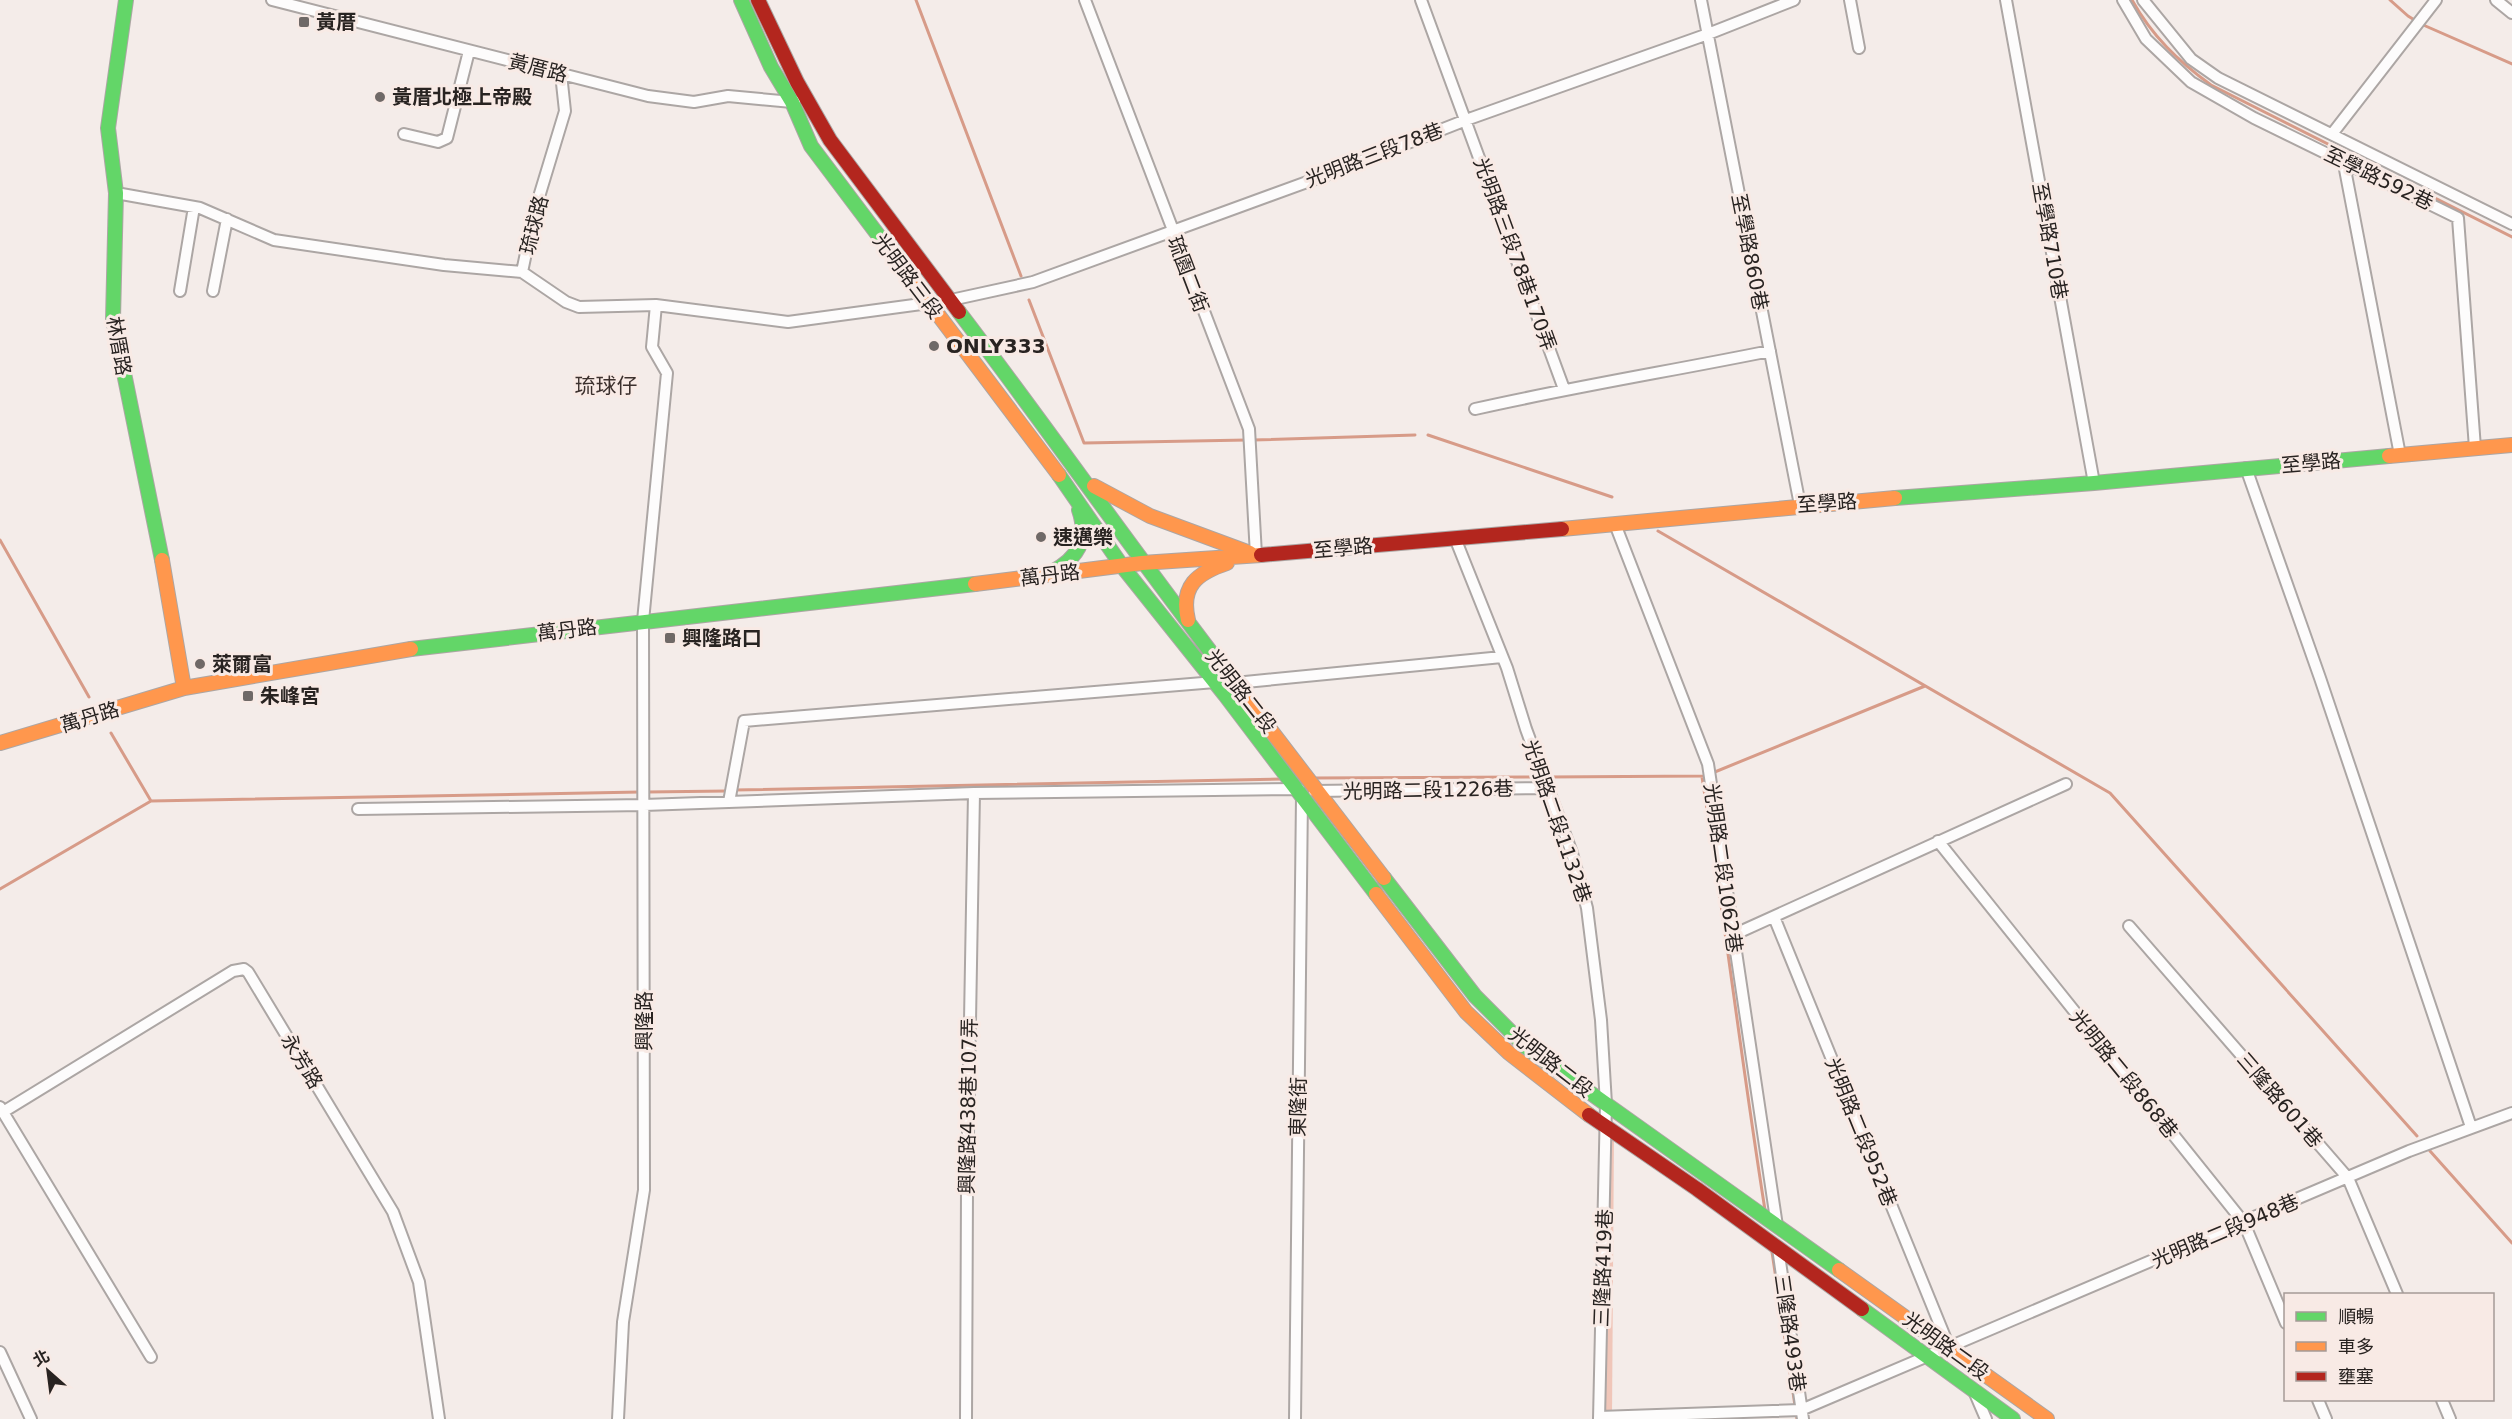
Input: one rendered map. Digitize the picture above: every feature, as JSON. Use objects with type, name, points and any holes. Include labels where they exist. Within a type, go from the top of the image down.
[{"type":"street","name":"林厝路","points":[[126,0],[108,128],[116,193],[111,286],[113,319],[169,595],[184,688]]},
{"type":"street","name":"黃厝路","points":[[272,0],[648,96],[694,102],[728,96],[792,102]]},
{"type":"street","name":"光明路三段","points":[[741,0],[771,67],[792,102],[811,146],[1072,494],[1122,566]]},
{"type":"street","name":"光明路三段","points":[[758,0],[782,54],[827,136],[1085,480],[1143,563]]},
{"type":"street","name":"琉園二街","points":[[1085,0],[1248,429],[1251,445],[1256,555]]},
{"type":"street","name":"光明路三段78巷170弄","points":[[1421,0],[1564,388]]},
{"type":"street","name":"至學路860巷","points":[[1701,0],[1800,505]]},
{"type":"street","name":"光明路三段78巷","points":[[951,300],[1033,282],[1172,232],[1466,120],[1708,34],[1794,0]]},
{"type":"street","points":[[1850,0],[1859,48]]},
{"type":"street","name":"至學路710巷","points":[[2006,0],[2094,483]]},
{"type":"street","name":"至學路592巷","points":[[2123,0],[2146,39],[2191,82],[2254,118],[2343,159],[2458,218],[2475,448]]},
{"type":"street","points":[[2143,0],[2163,28],[2191,59],[2218,78],[2512,224]]},
{"type":"street","points":[[2331,134],[2436,0]]},
{"type":"street","points":[[2496,0],[2512,13]]},
{"type":"street","points":[[404,134],[438,142],[447,138],[469,51]]},
{"type":"street","name":"琉球路","points":[[561,74],[565,111],[536,210],[522,272],[566,302],[579,307],[656,305],[788,322],[951,300]]},
{"type":"street","points":[[792,102],[806,95]]},
{"type":"street","points":[[2343,159],[2400,455]]},
{"type":"street","points":[[116,193],[194,207],[274,240],[444,265],[522,272]]},
{"type":"street","points":[[180,291],[194,207]]},
{"type":"street","points":[[213,291],[227,219]]},
{"type":"street","points":[[643,621],[667,373],[652,347],[656,305]]},
{"type":"street","points":[[1474,409],[1564,388],[1628,379],[1770,351]]},
{"type":"street","name":"至學路","points":[[1143,563],[1615,524],[1800,505],[2094,483],[2512,445]]},
{"type":"street","points":[[2246,468],[2471,1127]]},
{"type":"street","points":[[1085,480],[1116,502],[1256,555]]},
{"type":"street","points":[[1044,576],[1065,566],[1079,553],[1084,535],[1081,515],[1072,494]]},
{"type":"street","name":"光明路二段1062巷","points":[[1615,524],[1708,764],[1777,1226]]},
{"type":"street","name":"光明路二段1132巷","points":[[1455,538],[1502,657],[1549,788],[1572,853],[1587,908],[1601,1020],[1606,1116]]},
{"type":"street","points":[[1190,624],[1185,612],[1186,600],[1190,586],[1200,573],[1256,555]]},
{"type":"street","name":"萬丹路","points":[[0,743],[184,688],[405,650],[643,621],[874,597],[1143,563]]},
{"type":"street","name":"光明路二段","points":[[1143,563],[1235,682],[1306,791],[1466,1012],[1509,1053],[1777,1226],[1938,1351],[1974,1391],[2013,1419]]},
{"type":"street","name":"光明路二段","points":[[1122,566],[1475,996],[1526,1047],[1606,1116],[1778,1248],[2047,1419]]},
{"type":"street","name":"興隆路","points":[[618,1419],[623,1322],[645,1190],[643,621]]},
{"type":"street","points":[[1235,682],[1502,657]]},
{"type":"street","points":[[731,794],[744,720],[1215,682]]},
{"type":"street","points":[[1733,935],[2066,784]]},
{"type":"street","name":"光明路二段1226巷","points":[[358,809],[731,794],[1549,788]]},
{"type":"street","name":"東隆街","points":[[1295,1419],[1306,791]]},
{"type":"street","name":"興隆路438巷107弄","points":[[966,1419],[967,1191],[974,793]]},
{"type":"street","name":"光明路二段868巷","points":[[1938,841],[2244,1223],[2284,1318]]},
{"type":"street","name":"光明路二段952巷","points":[[1774,917],[1938,1351]]},
{"type":"street","name":"三隆路601巷","points":[[2129,926],[2348,1178],[2397,1293]]},
{"type":"street","name":"永芳路","points":[[151,1357],[2,1110],[233,971],[244,969],[393,1212],[419,1282],[440,1419]]},
{"type":"street","name":"光明路二段948巷","points":[[1799,1412],[2348,1178],[2471,1127],[2512,1113]]},
{"type":"street","name":"三隆路419巷","points":[[1599,1418],[1606,1116]]},
{"type":"street","name":"三隆路493巷","points":[[1778,1248],[1799,1412]]},
{"type":"street","points":[[0,1353],[31,1419]]},
{"type":"street","points":[[1974,1391],[1986,1419]]},
{"type":"street","points":[[2318,1401],[2326,1419]]},
{"type":"street","points":[[2442,1401],[2450,1419]]},
{"type":"street","points":[[1599,1418],[1704,1417],[1799,1412]]},
{"type":"shaded area","points":[[1606,1127],[1614,1133],[1612,1419],[1599,1419]]},
{"type":"waterway","points":[[916,0],[1021,276]]},
{"type":"waterway","points":[[2132,0],[2148,25],[2167,47],[2211,85],[2512,237]]},
{"type":"waterway","points":[[2390,0],[2421,24],[2512,64]]},
{"type":"waterway","points":[[1029,300],[1084,443],[1247,440]]},
{"type":"waterway","points":[[1253,440],[1415,435]]},
{"type":"waterway","points":[[1428,435],[1612,497]]},
{"type":"waterway","points":[[1658,531],[2110,793],[2417,1136]]},
{"type":"waterway","points":[[0,540],[89,697]]},
{"type":"waterway","points":[[1547,777],[1705,776],[1925,686]]},
{"type":"waterway","points":[[111,733],[151,801]]},
{"type":"waterway","points":[[1313,778],[1540,777]]},
{"type":"waterway","points":[[1702,777],[1765,1210]]},
{"type":"waterway","points":[[734,790],[1282,779]]},
{"type":"waterway","points":[[647,792],[727,791]]},
{"type":"waterway","points":[[0,889],[151,801],[640,792]]},
{"type":"waterway","points":[[2430,1151],[2512,1243]]},
{"type":"waterway","points":[[1772,1252],[1797,1419]]},
{"type":"traffic: fast","points":[[126,0],[108,128],[116,193],[113,319],[162,560]]},
{"type":"traffic: fast","points":[[741,0],[771,67],[792,102],[811,146],[915,284]]},
{"type":"traffic: fast","points":[[959,312],[1233,681]]},
{"type":"traffic: fast","points":[[1895,498],[2094,483],[2389,456]]},
{"type":"traffic: fast","points":[[1059,475],[1122,566],[1225,695],[1376,894]]},
{"type":"traffic: fast","points":[[1052,572],[1069,560],[1079,547],[1083,530],[1079,510]]},
{"type":"traffic: fast","points":[[411,649],[975,584]]},
{"type":"traffic: fast","points":[[1384,878],[1475,996],[1526,1047],[1839,1270]]},
{"type":"traffic: fast","points":[[1862,1309],[2013,1419]]},
{"type":"traffic: slow","points":[[915,284],[1059,475]]},
{"type":"traffic: slow","points":[[2389,456],[2512,445]]},
{"type":"traffic: slow","points":[[1094,486],[1150,516],[1250,553]]},
{"type":"traffic: slow","points":[[1562,529],[1895,498]]},
{"type":"traffic: slow","points":[[975,584],[1142,563],[1261,555]]},
{"type":"traffic: slow","points":[[162,560],[184,688]]},
{"type":"traffic: slow","points":[[1188,620],[1186,598],[1193,582],[1207,571],[1227,563]]},
{"type":"traffic: slow","points":[[0,743],[184,688],[411,649]]},
{"type":"traffic: slow","points":[[1233,681],[1384,878]]},
{"type":"traffic: slow","points":[[1376,894],[1466,1012],[1509,1053],[1589,1115]]},
{"type":"traffic: slow","points":[[1839,1270],[2047,1419]]},
{"type":"traffic: jam","points":[[758,0],[797,82],[830,140],[959,312]]},
{"type":"traffic: jam","points":[[1261,555],[1562,529]]},
{"type":"traffic: jam","points":[[1589,1115],[1697,1189],[1862,1309]]},
{"type":"place","name":"黃厝","points":[[304,22]]},
{"type":"place","name":"黃厝北極上帝殿","points":[[380,97]]},
{"type":"place","name":"ONLY333","points":[[934,346]]},
{"type":"place","name":"速邁樂","points":[[1041,537]]},
{"type":"place","name":"興隆路口","points":[[670,638]]},
{"type":"place","name":"萊爾富","points":[[200,664]]},
{"type":"place","name":"朱峰宮","points":[[248,696]]},
{"type":"district","name":"琉球仔","points":[[606,386]]}]
